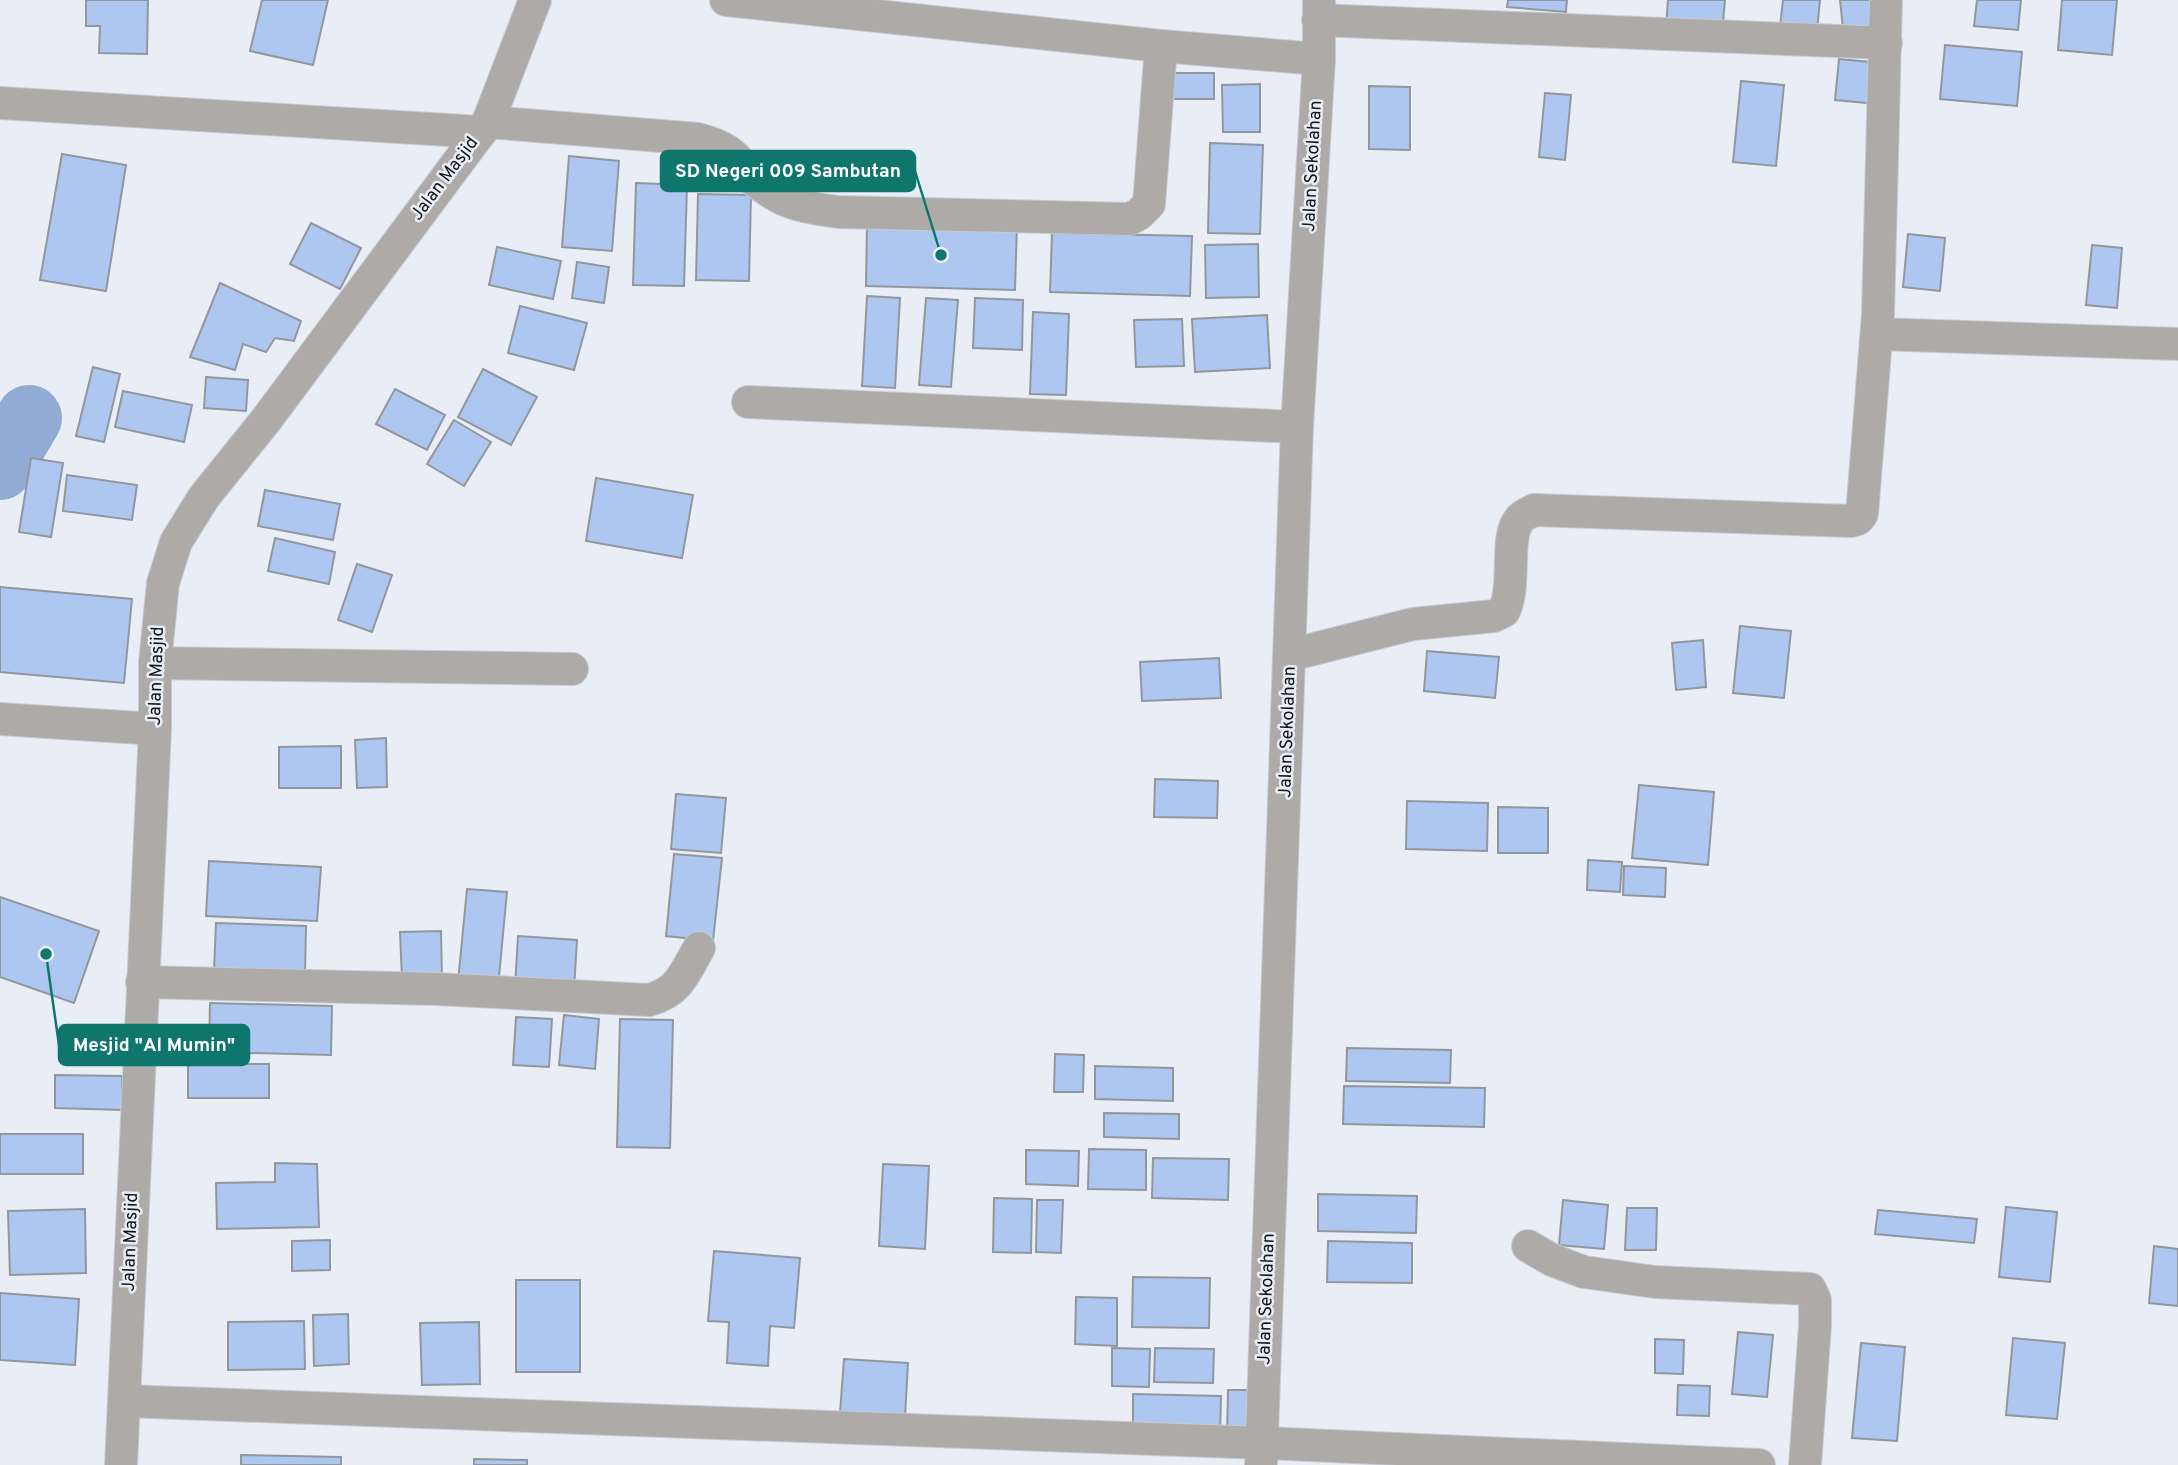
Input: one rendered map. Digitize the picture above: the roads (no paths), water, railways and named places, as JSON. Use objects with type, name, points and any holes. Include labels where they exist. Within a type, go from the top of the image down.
[{"type":"street","name":"Jalan Masjid","points":[[121,1465],[155,729],[155,663],[163,583],[176,542],[204,497],[266,420],[484,127],[535,0]]},
{"type":"street","points":[[726,0],[1161,46],[1319,59]]},
{"type":"street","points":[[1290,655],[1413,624],[1494,616],[1504,611],[1512,588],[1512,533],[1518,521],[1534,510],[1851,521],[1858,519],[1862,514],[1877,334],[1886,0]]},
{"type":"street","points":[[1318,10],[1886,43]]},
{"type":"street","name":"Jalan Sekolahan","points":[[1261,1454],[1297,427],[1319,59],[1318,10]]},
{"type":"street","points":[[0,103],[698,139],[719,145],[734,156],[750,177],[771,194],[799,207],[838,212],[1130,219],[1149,204],[1161,46]]},
{"type":"street","points":[[1877,334],[2178,344]]},
{"type":"street","points":[[748,402],[1297,427]]},
{"type":"street","points":[[155,663],[572,669]]},
{"type":"street","points":[[0,719],[155,729]]},
{"type":"street","points":[[142,982],[436,989],[649,1000],[662,996],[678,985],[699,948]]},
{"type":"street","points":[[1528,1246],[1552,1260],[1584,1272],[1655,1282],[1810,1289],[1815,1300],[1815,1325],[1805,1465]]},
{"type":"street","points":[[124,1401],[1261,1454],[1759,1465]]},
{"type":"waterway","points":[[0,467],[29,418]]},
{"type":"place","name":"SD Negeri 009 Sambutan","points":[[941,255]]},
{"type":"place","name":"Mesjid \"Al Mumin\"","points":[[46,954]]}]
